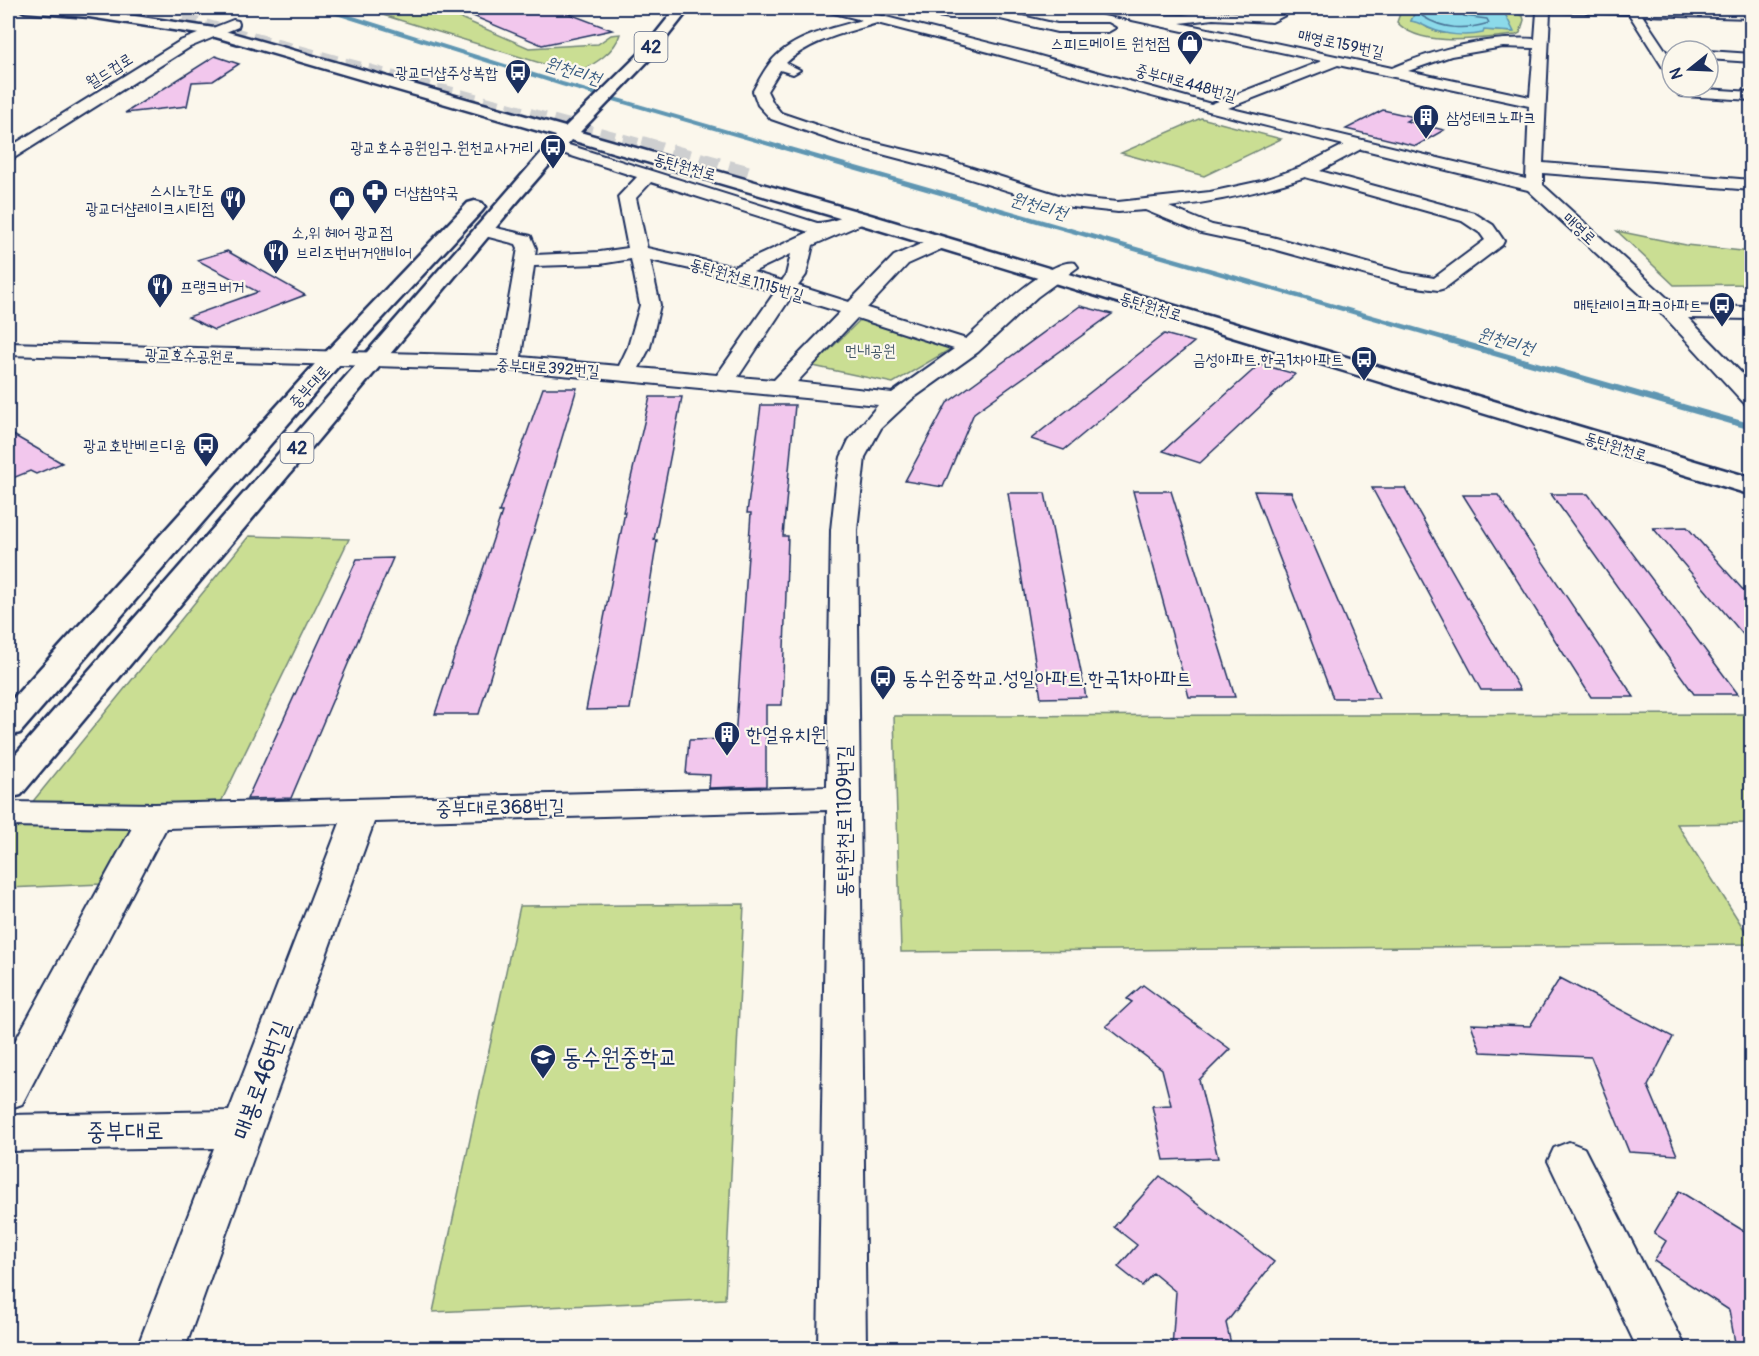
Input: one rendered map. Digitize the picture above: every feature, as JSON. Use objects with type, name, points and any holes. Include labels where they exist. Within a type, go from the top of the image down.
[{"type":"main road","points":[[26,8],[89,14],[214,32],[568,123]]},
{"type":"main road","points":[[61,8],[186,19],[100,8]]},
{"type":"main road","points":[[131,8],[195,15],[399,69]]},
{"type":"main road","name":"42","points":[[651,24],[663,8]]},
{"type":"main road","name":"42","points":[[568,123],[617,85],[645,56],[682,8]]},
{"type":"main road","name":"동탄원천로","points":[[568,123],[752,171],[980,246],[1752,488]]},
{"type":"main road","name":"동탄원천로","points":[[568,123],[641,153],[941,242],[1293,328],[1424,372],[1752,472]]},
{"type":"main road","name":"중부대로","points":[[8,786],[483,230],[568,123]]},
{"type":"main road","name":"중부대로","points":[[8,725],[333,359],[568,123]]},
{"type":"main road","name":"동탄원천로","points":[[848,193],[994,239],[1060,271]]},
{"type":"street","name":"중부대로448번길","points":[[830,8],[1024,56],[1212,108],[1534,186]]},
{"type":"street","points":[[1108,28],[1057,28],[996,14],[950,14],[915,8],[876,19],[805,44],[787,53],[776,64],[760,91],[766,105],[776,116],[846,140],[941,164],[1060,201],[1118,207],[1265,185],[1305,172],[1359,144]]},
{"type":"street","points":[[1020,8],[1064,17],[1101,9],[1139,18],[1183,19],[1213,15],[1272,18],[1289,8]]},
{"type":"street","points":[[1066,42],[1169,8]]},
{"type":"street","points":[[1534,186],[1542,44],[1540,8],[1752,14]]},
{"type":"street","points":[[1678,12],[1722,8]]},
{"type":"street","points":[[1633,11],[1660,45]]},
{"type":"street","name":"매영로159번길","points":[[1139,18],[1537,103]]},
{"type":"street","name":"월드컵로","points":[[8,155],[185,44],[233,24]]},
{"type":"street","points":[[1392,73],[1425,58],[1451,50],[1521,41],[1542,44]]},
{"type":"street","points":[[1024,56],[1045,49]]},
{"type":"street","points":[[1720,56],[1752,58]]},
{"type":"street","points":[[1212,108],[1335,61]]},
{"type":"street","points":[[776,64],[793,70]]},
{"type":"street","points":[[1720,94],[1752,96]]},
{"type":"street","points":[[568,123],[648,175],[815,228],[831,229]]},
{"type":"street","points":[[1534,167],[1752,185]]},
{"type":"street","points":[[1147,204],[1207,229],[1265,241],[1403,279],[1438,284],[1496,241],[1486,229],[1468,217],[1305,172]]},
{"type":"street","points":[[626,373],[639,347],[650,305],[627,197],[648,175]]},
{"type":"street","name":"매영로","points":[[1534,186],[1671,312],[1752,398]]},
{"type":"street","points":[[736,273],[860,218]]},
{"type":"street","points":[[483,230],[524,240],[527,248],[509,363]]},
{"type":"street","points":[[723,382],[796,275],[804,241]]},
{"type":"street","points":[[780,387],[901,260],[941,242]]},
{"type":"street","points":[[525,261],[600,258],[640,252]]},
{"type":"street","name":"동탄원천로1115번길","points":[[640,252],[736,273],[853,310]]},
{"type":"street","name":"동탄원천로1109번길","points":[[842,1348],[844,530],[853,457],[865,435],[895,400],[970,347],[1060,271]]},
{"type":"street","points":[[853,310],[970,347]]},
{"type":"street","points":[[1671,312],[1752,313]]},
{"type":"street","name":"광교호수공원로","points":[[8,349],[372,360]]},
{"type":"street","name":"중부대로392번길","points":[[372,360],[509,363],[780,387],[895,400]]},
{"type":"street","name":"중부대로368번길","points":[[8,814],[155,816],[844,798]]},
{"type":"street","name":"매봉로46번길","points":[[161,1348],[361,811]]},
{"type":"street","points":[[8,1092],[155,816]]},
{"type":"street","name":"중부대로","points":[[8,1133],[243,1129]]},
{"type":"street","points":[[1569,1161],[1662,1348]]},
{"type":"green space","points":[[360,8],[448,8],[456,16],[529,48],[598,44],[611,35],[620,34],[608,53],[576,74]]},
{"type":"green space","points":[[1402,8],[1417,8],[1411,21],[1419,22],[1442,33],[1476,34],[1483,30],[1513,32],[1505,14],[1437,8],[1518,14],[1523,16],[1524,20],[1520,33],[1516,35],[1453,40],[1436,39],[1420,36],[1397,22]]},
{"type":"green space","points":[[1201,118],[1281,139],[1204,176],[1121,153]]},
{"type":"green space","points":[[1617,231],[1686,245],[1751,252],[1751,284],[1674,285]]},
{"type":"green space","name":"먼내공원","points":[[861,319],[954,347],[893,383],[813,366]]},
{"type":"green space","points":[[249,536],[349,539],[221,802],[144,806],[102,884],[8,888],[8,832]]},
{"type":"green space","points":[[1751,714],[1751,823],[1677,824],[1751,940],[1751,944],[901,952],[894,716]]},
{"type":"green space","points":[[744,904],[725,1299],[433,1312],[520,906]]},
{"type":"water","points":[[1417,8],[1505,14],[1514,32],[1484,30],[1483,33],[1476,34],[1449,34],[1411,21]]},
{"type":"building","points":[[454,8],[554,8],[612,30],[542,45]]},
{"type":"building","points":[[215,56],[239,64],[213,81],[192,82],[187,106],[125,113]]},
{"type":"building","points":[[1383,110],[1414,117],[1406,121],[1444,130],[1416,146],[1346,129]]},
{"type":"building","points":[[227,251],[305,295],[214,330],[188,317],[258,292],[197,260]]},
{"type":"building","points":[[1080,306],[1112,314],[974,413],[943,487],[905,481],[947,403]]},
{"type":"building","points":[[1164,334],[1194,342],[1064,450],[1031,439]]},
{"type":"building","points":[[1260,364],[1295,374],[1200,463],[1163,451]]},
{"type":"building","points":[[543,388],[577,388],[479,714],[435,714],[502,512],[499,512]]},
{"type":"building","points":[[650,397],[682,397],[654,540],[657,540],[630,709],[586,710],[625,512],[623,512]]},
{"type":"building","points":[[761,405],[795,405],[783,536],[788,536],[782,705],[766,705],[766,786],[709,788],[710,775],[686,774],[689,740],[735,739],[751,513],[747,513]]},
{"type":"building","points":[[8,432],[62,463],[36,474],[30,471],[8,480]]},
{"type":"building","points":[[1372,488],[1405,488],[1520,690],[1481,690]]},
{"type":"building","points":[[1133,491],[1171,491],[1235,697],[1189,697]]},
{"type":"building","points":[[1254,491],[1291,492],[1379,698],[1333,698]]},
{"type":"building","points":[[1008,493],[1045,493],[1086,697],[1041,698]]},
{"type":"building","points":[[1551,494],[1588,494],[1738,694],[1694,694]]},
{"type":"building","points":[[1463,495],[1498,495],[1634,697],[1591,697]]},
{"type":"building","points":[[1687,527],[1752,600],[1752,645],[1653,528]]},
{"type":"building","points":[[393,558],[291,798],[247,799],[357,559]]},
{"type":"building","points":[[1560,978],[1673,1037],[1648,1086],[1677,1155],[1629,1152],[1591,1057],[1481,1052],[1471,1024],[1530,1026]]},
{"type":"building","points":[[1143,985],[1230,1049],[1199,1080],[1218,1158],[1164,1160],[1152,1106],[1171,1105],[1162,1069],[1106,1026],[1132,1002],[1127,999]]},
{"type":"building","points":[[1160,1176],[1274,1262],[1226,1323],[1232,1348],[1172,1348],[1176,1292],[1153,1273],[1142,1286],[1118,1267],[1137,1245],[1114,1227]]},
{"type":"building","points":[[1679,1191],[1752,1236],[1752,1348],[1736,1348],[1729,1310],[1654,1261],[1666,1241],[1654,1233]]},
{"type":"waterway","name":"원천리천","points":[[321,8],[562,84],[783,148]]},
{"type":"waterway","name":"원천리천","points":[[778,146],[1451,340]]},
{"type":"waterway","name":"원천리천","points":[[1446,339],[1752,427]]},
{"type":"tunnel","points":[[182,21],[646,148]]},
{"type":"tunnel","points":[[641,146],[750,176]]},
{"type":"place","name":"스피드메이트 원천점","points":[[1190,66]]},
{"type":"place","name":"광교더샵주상복합","points":[[518,95]]},
{"type":"place","name":"삼성테크노파크","points":[[1426,140]]},
{"type":"place","name":"광교호수공원입구.원천교사거리","points":[[553,170]]},
{"type":"place","name":"더샵참약국","points":[[375,215]]},
{"type":"place","name":"스시노칸도 광교더샵레이크시티점","points":[[233,222]]},
{"type":"place","name":"소,위 헤어 광교점","points":[[342,222]]},
{"type":"place","name":"브리즈번버거앤비어","points":[[276,275]]},
{"type":"place","name":"프랭크버거","points":[[160,309]]},
{"type":"place","name":"매탄레이크파크아파트","points":[[1722,328]]},
{"type":"place","name":"금성아파트.한국1차아파트","points":[[1364,382]]},
{"type":"place","name":"광교호반베르디움","points":[[206,468]]},
{"type":"place","name":"동수원중학교.성일아파트.한국1차아파트","points":[[883,701]]},
{"type":"place","name":"한얼유치원","points":[[727,757]]},
{"type":"place","name":"동수원중학교","points":[[543,1080]]}]
